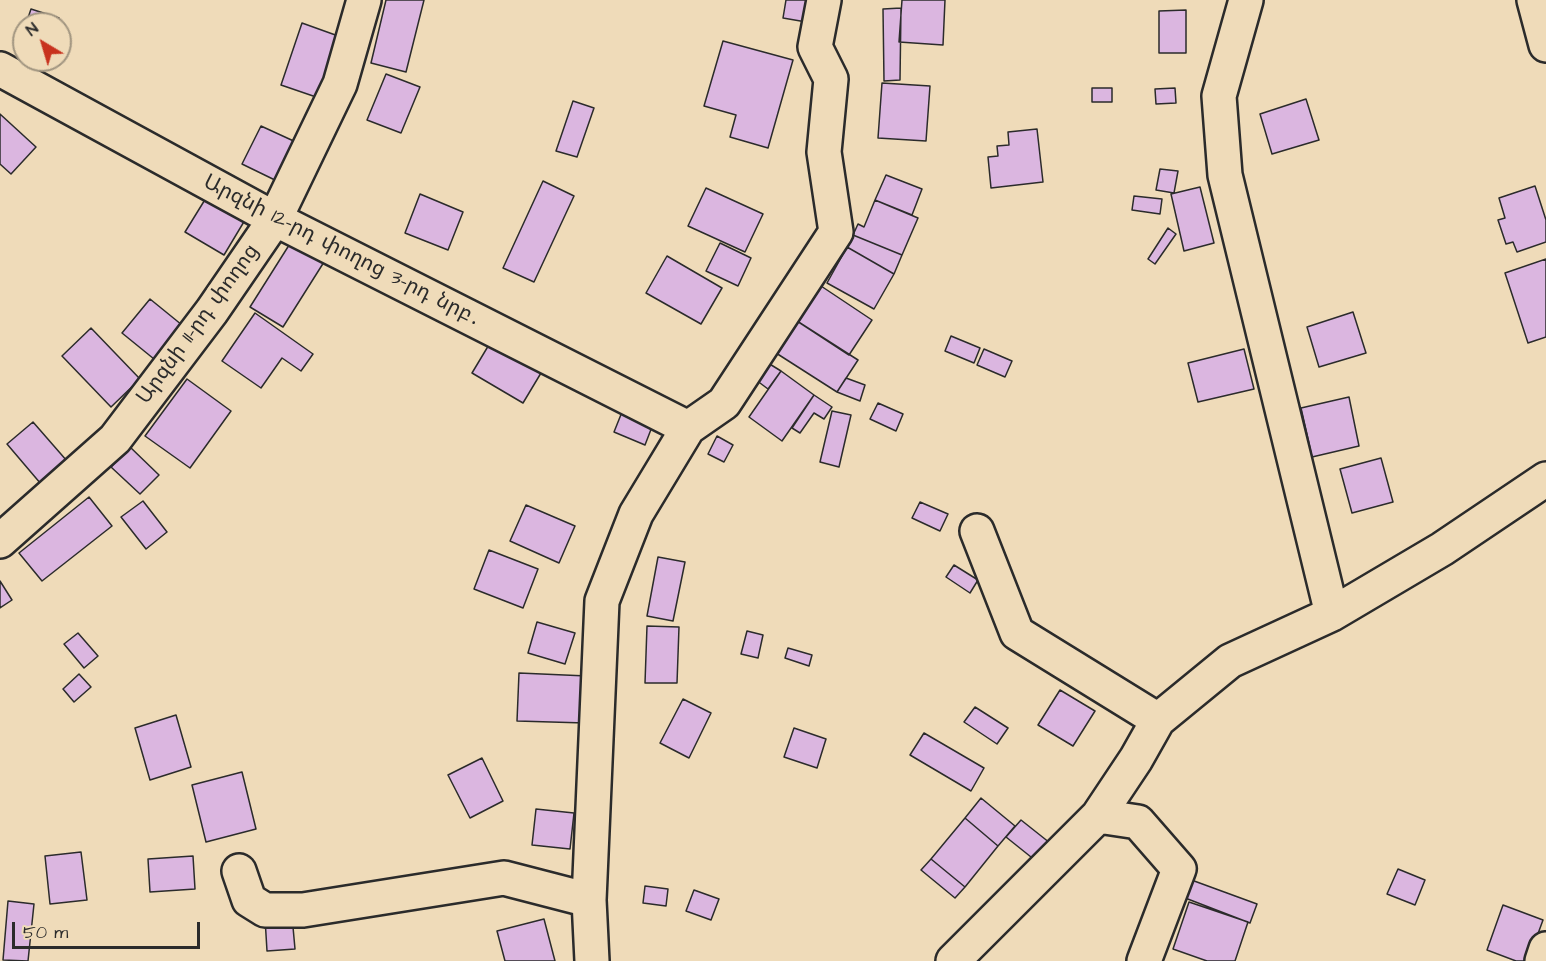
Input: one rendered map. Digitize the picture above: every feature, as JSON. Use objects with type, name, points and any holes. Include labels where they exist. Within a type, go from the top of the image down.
[{"type":"street","name":"Արզնի 11-րդ փողոց","points":[[0,541],[115,439],[213,311],[275,219],[340,84],[364,0]]},
{"type":"street","points":[[592,961],[589,900],[602,601],[636,514],[688,429],[724,403],[836,232],[824,152],[831,79],[815,47],[824,0]]},
{"type":"street","points":[[1246,0],[1219,96],[1225,175],[1332,614]]},
{"type":"street","points":[[1534,0],[1546,45]]},
{"type":"street","name":"Արզնի 12-րդ փողոց 3-րդ նրբ․","points":[[0,69],[275,219],[688,429]]},
{"type":"street","points":[[954,961],[1098,816],[1136,759],[1158,720],[1230,661],[1332,614],[1442,549],[1546,479]]},
{"type":"street","points":[[977,531],[1017,633],[1158,720]]},
{"type":"street","points":[[1098,816],[1138,822],[1179,868],[1144,961]]},
{"type":"street","points":[[239,871],[249,900],[265,910],[303,910],[504,878],[589,900]]},
{"type":"street","points":[[1542,961],[1546,949]]},
{"type":"building","points":[[386,0],[424,0],[406,72],[371,63]]},
{"type":"building","points":[[786,0],[817,0],[812,23],[783,18]]},
{"type":"building","points":[[902,0],[945,0],[943,45],[899,42]]},
{"type":"building","points":[[901,8],[900,80],[884,81],[883,9]]},
{"type":"building","points":[[1186,10],[1186,53],[1159,53],[1159,11]]},
{"type":"building","points":[[302,23],[341,37],[319,98],[281,85]]},
{"type":"building","points":[[723,41],[793,60],[768,148],[730,137],[736,115],[704,106]]},
{"type":"building","points":[[386,74],[420,87],[401,133],[367,120]]},
{"type":"building","points":[[882,83],[930,86],[926,141],[878,138]]},
{"type":"building","points":[[1092,88],[1112,88],[1112,102],[1092,102]]},
{"type":"building","points":[[1175,88],[1176,103],[1156,104],[1155,89]]},
{"type":"building","points":[[1306,99],[1319,140],[1272,154],[1260,114]]},
{"type":"building","points":[[573,101],[594,108],[577,157],[556,151]]},
{"type":"building","points":[[0,114],[36,147],[11,174],[0,164]]},
{"type":"building","points":[[261,126],[298,143],[279,182],[242,164]]},
{"type":"building","points":[[1037,129],[1043,182],[991,188],[988,157],[998,156],[997,146],[1009,145],[1008,132]]},
{"type":"building","points":[[1160,169],[1178,171],[1174,193],[1156,190]]},
{"type":"building","points":[[886,175],[922,189],[912,215],[875,200]]},
{"type":"building","points":[[543,181],[574,196],[534,282],[503,268]]},
{"type":"building","points":[[1535,186],[1546,220],[1546,242],[1517,252],[1513,242],[1506,244],[1498,220],[1505,218],[1499,198]]},
{"type":"building","points":[[1200,187],[1214,243],[1184,251],[1171,194]]},
{"type":"building","points":[[706,188],[763,214],[745,252],[688,226]]},
{"type":"building","points":[[420,194],[463,212],[448,250],[405,233]]},
{"type":"building","points":[[1134,196],[1162,199],[1160,214],[1132,210]]},
{"type":"building","points":[[206,198],[245,220],[224,255],[185,232]]},
{"type":"building","points":[[875,200],[918,218],[902,255],[853,235],[858,224],[864,227]]},
{"type":"building","points":[[1168,228],[1176,234],[1155,264],[1148,259]]},
{"type":"building","points":[[853,235],[902,255],[894,274],[847,247]]},
{"type":"building","points":[[291,242],[324,262],[283,327],[250,307]]},
{"type":"building","points":[[720,243],[751,258],[738,286],[706,271]]},
{"type":"building","points":[[847,247],[894,274],[874,309],[827,283]]},
{"type":"building","points":[[667,256],[722,288],[701,324],[646,293]]},
{"type":"building","points":[[1546,259],[1546,337],[1528,343],[1505,273]]},
{"type":"building","points":[[821,286],[872,320],[849,355],[797,321]]},
{"type":"building","points":[[150,299],[182,325],[154,359],[122,333]]},
{"type":"building","points":[[1353,312],[1366,353],[1319,367],[1307,327]]},
{"type":"building","points":[[255,313],[313,354],[301,371],[282,358],[261,388],[222,361]]},
{"type":"building","points":[[797,321],[858,360],[837,392],[776,353]]},
{"type":"building","points":[[91,328],[140,379],[111,407],[62,356]]},
{"type":"building","points":[[951,336],[980,348],[974,363],[945,351]]},
{"type":"building","points":[[493,338],[544,368],[523,403],[472,373]]},
{"type":"building","points":[[984,349],[1012,361],[1005,377],[977,365]]},
{"type":"building","points":[[1244,349],[1254,389],[1198,402],[1188,363]]},
{"type":"building","points":[[768,363],[781,371],[768,389],[756,380]]},
{"type":"building","points":[[781,371],[814,395],[782,441],[749,417]]},
{"type":"building","points":[[846,378],[865,385],[860,401],[837,392]]},
{"type":"building","points":[[187,379],[231,411],[190,468],[145,436]]},
{"type":"building","points":[[814,395],[832,407],[824,419],[814,413],[800,433],[792,428]]},
{"type":"building","points":[[1349,397],[1359,446],[1312,457],[1301,408]]},
{"type":"building","points":[[878,403],[903,414],[896,431],[870,419]]},
{"type":"building","points":[[624,407],[655,419],[645,445],[614,432]]},
{"type":"building","points":[[832,411],[851,415],[839,467],[820,462]]},
{"type":"building","points":[[33,422],[67,461],[41,484],[7,444]]},
{"type":"building","points":[[717,436],[733,445],[724,462],[708,454]]},
{"type":"building","points":[[130,447],[159,475],[140,494],[111,467]]},
{"type":"building","points":[[1381,458],[1393,502],[1352,513],[1340,469]]},
{"type":"building","points":[[89,497],[112,526],[42,581],[19,553]]},
{"type":"building","points":[[143,501],[167,532],[146,549],[121,517]]},
{"type":"building","points":[[920,502],[948,514],[940,531],[912,518]]},
{"type":"building","points":[[526,505],[575,526],[559,563],[510,541]]},
{"type":"building","points":[[489,550],[538,569],[523,608],[474,589]]},
{"type":"building","points":[[658,557],[685,562],[673,621],[647,616]]},
{"type":"building","points":[[954,565],[978,580],[970,593],[946,577]]},
{"type":"building","points":[[0,581],[12,600],[0,608]]},
{"type":"building","points":[[537,622],[575,633],[565,664],[528,653]]},
{"type":"building","points":[[647,626],[679,627],[677,683],[645,683]]},
{"type":"building","points":[[747,631],[763,635],[758,658],[741,654]]},
{"type":"building","points":[[78,633],[98,656],[84,668],[64,644]]},
{"type":"building","points":[[788,648],[812,655],[809,666],[785,658]]},
{"type":"building","points":[[519,673],[587,676],[585,723],[517,721]]},
{"type":"building","points":[[79,674],[91,687],[74,702],[63,689]]},
{"type":"building","points":[[1060,690],[1095,711],[1073,746],[1038,725]]},
{"type":"building","points":[[683,699],[711,713],[689,758],[660,743]]},
{"type":"building","points":[[975,707],[1008,728],[997,744],[964,722]]},
{"type":"building","points":[[176,715],[191,767],[150,780],[135,728]]},
{"type":"building","points":[[794,728],[826,739],[817,768],[784,757]]},
{"type":"building","points":[[924,733],[984,768],[971,791],[910,755]]},
{"type":"building","points":[[482,758],[503,801],[470,818],[448,775]]},
{"type":"building","points":[[242,772],[256,829],[206,842],[192,785]]},
{"type":"building","points":[[981,798],[1015,826],[998,846],[965,818]]},
{"type":"building","points":[[536,809],[574,813],[570,849],[532,845]]},
{"type":"building","points":[[965,818],[998,846],[965,887],[931,859]]},
{"type":"building","points":[[1021,820],[1050,843],[1036,861],[1006,837]]},
{"type":"building","points":[[81,852],[87,900],[50,904],[45,856]]},
{"type":"building","points":[[193,856],[195,889],[150,892],[148,859]]},
{"type":"building","points":[[931,859],[965,887],[955,898],[921,870]]},
{"type":"building","points":[[1398,869],[1425,880],[1415,905],[1387,894]]},
{"type":"building","points":[[1186,878],[1257,904],[1250,923],[1180,896]]},
{"type":"building","points":[[645,886],[668,889],[666,906],[643,903]]},
{"type":"building","points":[[694,890],[719,899],[711,920],[686,911]]},
{"type":"building","points":[[8,901],[34,904],[28,961],[3,960]]},
{"type":"building","points":[[1189,902],[1248,922],[1235,961],[1207,961],[1173,949]]},
{"type":"building","points":[[1503,905],[1543,920],[1528,961],[1516,961],[1487,950]]},
{"type":"building","points":[[292,916],[295,949],[267,951],[265,918]]},
{"type":"building","points":[[544,919],[555,961],[505,961],[497,931]]}]
